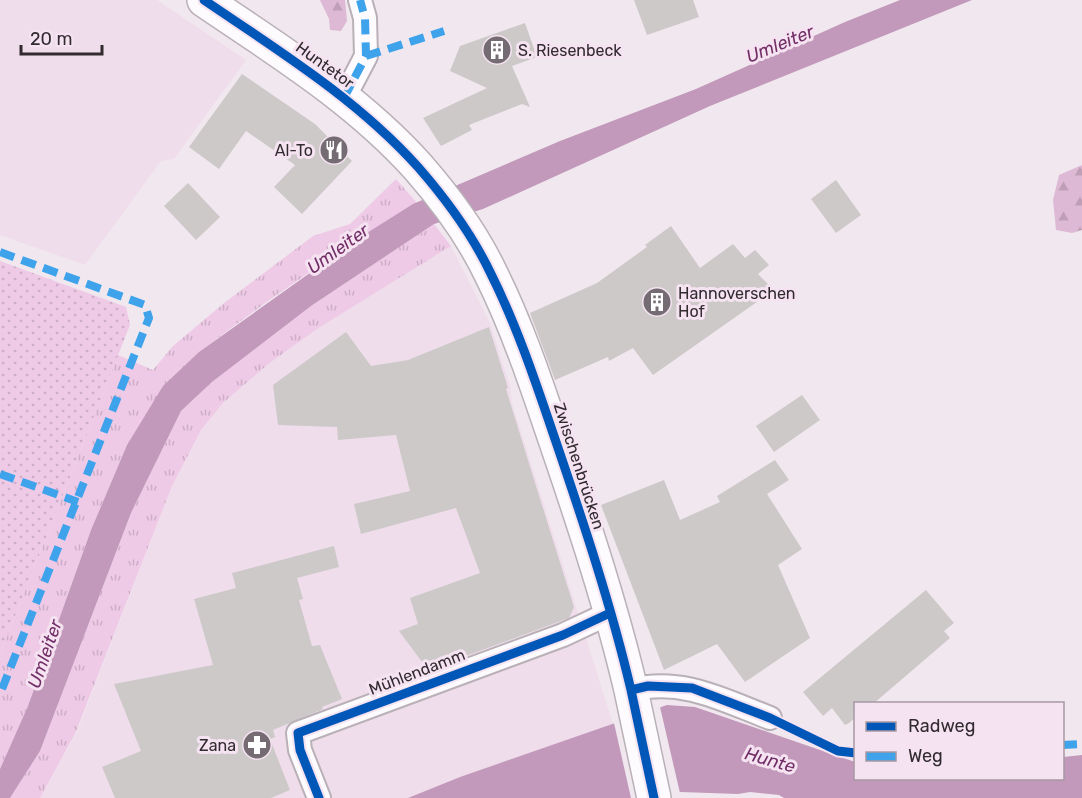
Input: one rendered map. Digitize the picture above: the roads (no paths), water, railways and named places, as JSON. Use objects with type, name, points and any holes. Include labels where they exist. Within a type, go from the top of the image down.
[{"type":"street","name":"Huntetor","points":[[204,0],[308,70],[344,98],[383,130],[418,167]]},
{"type":"street","points":[[344,98],[366,56],[365,18],[360,0]]},
{"type":"street","name":"Zwischenbrücken","points":[[418,167],[446,202],[471,239],[491,272],[515,327],[565,468],[610,614],[634,703],[654,797]]},
{"type":"street","name":"Mühlendamm","points":[[319,798],[300,750],[298,733],[563,635],[610,614]]},
{"type":"street","points":[[634,703],[648,686],[692,688],[770,718]]},
{"type":"water","points":[[900,0],[972,0],[710,106],[483,209],[434,224],[311,306],[212,382],[181,411],[131,513],[40,751],[10,798],[0,798],[0,769],[28,706],[91,530],[127,445],[163,386],[199,352],[359,238],[413,204],[560,141],[696,89],[845,22]]},
{"type":"water","name":"Hunte","points":[[667,705],[695,707],[854,762],[854,780],[1064,780],[1064,757],[1082,755],[1082,798],[784,798],[779,795],[750,792],[738,794],[681,792],[639,798],[408,798],[460,777]]},
{"type":"place","name":"S. Riesenbeck","points":[[497,50]]},
{"type":"place","name":"Al-To","points":[[334,150]]},
{"type":"place","name":"Hannoverschen Hof","points":[[657,302]]},
{"type":"place","name":"Zana","points":[[257,745]]},
{"type":"water label","name":"Umleiter","points":[[780,44]]},
{"type":"water label","name":"Umleiter","points":[[338,249]]},
{"type":"water label","name":"Umleiter","points":[[45,654]]}]
